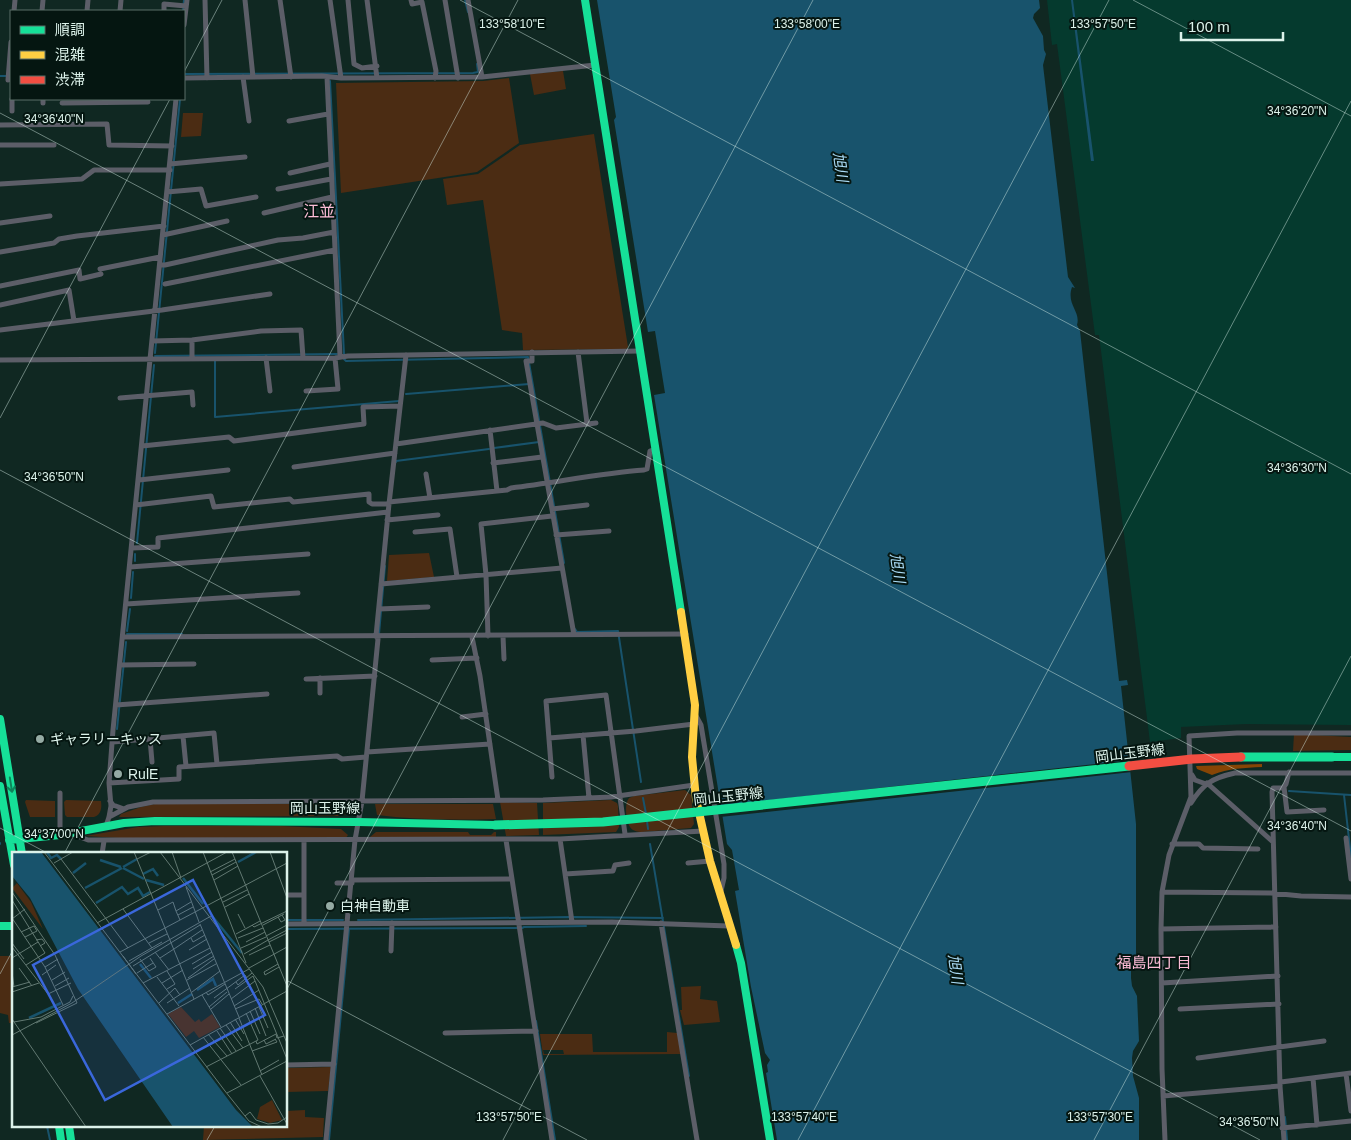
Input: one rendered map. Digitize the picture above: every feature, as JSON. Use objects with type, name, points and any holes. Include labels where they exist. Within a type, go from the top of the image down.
[{"type":"main road","points":[[585,0],[686,634],[693,685],[694,724],[692,757],[694,785],[710,861],[741,963],[770,1140]]},
{"type":"main road","points":[[0,719],[22,852]]},
{"type":"main road","name":"岡山玉野線","points":[[10,840],[76,832],[108,821],[358,822],[495,825],[603,822],[1192,759],[1271,756],[1351,758]]},
{"type":"main road","points":[[0,786],[12,852]]},
{"type":"street","points":[[184,10],[186,0]]},
{"type":"street","points":[[205,0],[207,75]]},
{"type":"street","points":[[246,0],[252,75]]},
{"type":"street","points":[[280,0],[291,74]]},
{"type":"street","points":[[330,0],[341,75]]},
{"type":"street","points":[[348,0],[354,64],[362,73],[377,73]]},
{"type":"street","points":[[368,0],[377,73]]},
{"type":"street","points":[[412,0],[412,4],[422,2],[435,75]]},
{"type":"street","points":[[445,0],[458,75]]},
{"type":"street","points":[[468,0],[482,77]]},
{"type":"street","points":[[164,10],[164,4],[184,6]]},
{"type":"street","points":[[0,80],[9,78],[10,60]]},
{"type":"street","points":[[185,78],[207,75],[243,77],[291,74],[327,77],[362,73],[482,77],[595,64]]},
{"type":"street","points":[[243,77],[249,121]]},
{"type":"street","points":[[306,391],[338,389],[341,357],[327,77]]},
{"type":"street","points":[[12,100],[12,111]]},
{"type":"street","points":[[108,821],[109,783],[123,665],[126,604],[139,505],[150,396],[151,359],[158,311],[162,265],[160,257],[166,234],[164,226],[170,192],[176,100]]},
{"type":"street","points":[[62,103],[73,101],[148,102]]},
{"type":"street","points":[[289,121],[328,114]]},
{"type":"street","points":[[0,125],[107,124],[109,145],[172,146]]},
{"type":"street","points":[[0,145],[54,145]]},
{"type":"street","points":[[0,184],[82,179],[94,170],[172,166],[245,157]]},
{"type":"street","points":[[290,173],[330,164]]},
{"type":"street","points":[[278,190],[331,179]]},
{"type":"street","points":[[170,192],[201,189],[206,206],[256,198]]},
{"type":"street","points":[[264,214],[332,197]]},
{"type":"street","points":[[0,223],[50,216]]},
{"type":"street","points":[[166,234],[227,221]]},
{"type":"street","points":[[0,252],[54,243],[59,239],[77,236],[164,226]]},
{"type":"street","points":[[162,265],[278,240],[303,238],[334,232]]},
{"type":"street","points":[[165,284],[335,250]]},
{"type":"street","points":[[0,286],[78,270],[80,279],[160,257]]},
{"type":"street","points":[[0,305],[69,290],[74,321]]},
{"type":"street","points":[[0,330],[158,311],[270,294]]},
{"type":"street","points":[[155,341],[192,340],[261,331],[301,330],[303,356]]},
{"type":"street","points":[[192,340],[192,357]]},
{"type":"street","points":[[0,360],[192,357],[266,358],[303,356],[406,358],[532,352],[640,351]]},
{"type":"street","points":[[532,352],[532,361],[529,361],[539,423],[542,457],[555,508],[552,516],[573,633]]},
{"type":"street","points":[[578,352],[587,423]]},
{"type":"street","points":[[266,358],[270,392]]},
{"type":"street","points":[[326,1140],[346,927],[353,881],[355,840],[362,802],[375,676],[378,639],[376,636],[381,609],[389,520],[388,512],[406,358]]},
{"type":"street","points":[[120,398],[192,392],[192,405]]},
{"type":"street","points":[[144,446],[229,437],[234,441],[364,424],[363,407],[400,406]]},
{"type":"street","points":[[396,444],[539,423],[556,428],[596,423]]},
{"type":"street","points":[[490,430],[497,491]]},
{"type":"street","points":[[139,505],[212,496],[214,507],[290,499],[293,502],[369,494],[369,502],[372,504],[507,490],[617,472],[644,470],[647,469],[650,451],[656,449]]},
{"type":"street","points":[[294,467],[395,453]]},
{"type":"street","points":[[493,463],[542,457]]},
{"type":"street","points":[[141,480],[228,470]]},
{"type":"street","points":[[426,474],[430,498]]},
{"type":"street","points":[[555,508],[587,505]]},
{"type":"street","points":[[132,548],[158,547],[158,538],[388,512]]},
{"type":"street","points":[[389,520],[438,515]]},
{"type":"street","points":[[488,634],[486,575],[481,524],[552,516]]},
{"type":"street","points":[[415,532],[450,529],[457,577]]},
{"type":"street","points":[[556,535],[609,531]]},
{"type":"street","points":[[130,567],[308,554]]},
{"type":"street","points":[[383,584],[562,568]]},
{"type":"street","points":[[126,604],[298,593]]},
{"type":"street","points":[[381,609],[428,607]]},
{"type":"street","points":[[123,637],[472,637],[488,634],[503,636],[573,633],[617,635],[686,634]]},
{"type":"street","points":[[503,636],[504,659]]},
{"type":"street","points":[[472,637],[486,714],[498,800]]},
{"type":"street","points":[[432,660],[477,658]]},
{"type":"street","points":[[123,665],[194,664]]},
{"type":"street","points":[[306,679],[375,676]]},
{"type":"street","points":[[320,678],[320,693]]},
{"type":"street","points":[[119,704],[267,694]]},
{"type":"street","points":[[552,777],[546,701],[606,694],[625,834]]},
{"type":"street","points":[[694,712],[701,725],[724,864],[724,878],[720,894]]},
{"type":"street","points":[[462,717],[486,714]]},
{"type":"street","points":[[549,738],[694,724]]},
{"type":"street","points":[[113,742],[214,733],[217,764]]},
{"type":"street","points":[[1165,1140],[1160,929],[1162,892],[1172,844],[1191,797],[1189,736],[1237,733],[1351,733]]},
{"type":"street","points":[[583,735],[589,798]]},
{"type":"street","points":[[183,736],[186,766]]},
{"type":"street","points":[[150,739],[152,762]]},
{"type":"street","points":[[109,783],[180,779],[180,767],[186,766],[337,756],[342,759],[490,744]]},
{"type":"street","points":[[1288,772],[1284,787],[1287,812],[1324,810]]},
{"type":"street","points":[[1188,807],[1206,784],[1235,773],[1351,773]]},
{"type":"street","points":[[1191,774],[1195,780],[1206,784],[1273,842]]},
{"type":"street","points":[[108,821],[124,809],[153,802],[362,802],[589,798],[694,785]]},
{"type":"street","points":[[1284,787],[1273,788],[1272,792],[1284,1140]]},
{"type":"street","points":[[60,793],[60,835]]},
{"type":"street","points":[[110,801],[113,805],[124,809]]},
{"type":"street","points":[[76,832],[85,840],[104,841],[506,840],[560,839],[625,834],[649,835],[703,831]]},
{"type":"street","points":[[1346,838],[1351,879]]},
{"type":"street","points":[[560,839],[572,919]]},
{"type":"street","points":[[304,840],[304,921]]},
{"type":"street","points":[[506,840],[552,1140]]},
{"type":"street","points":[[102,852],[104,841]]},
{"type":"street","points":[[1172,844],[1199,844],[1203,848],[1258,849]]},
{"type":"street","points":[[688,863],[710,861]]},
{"type":"street","points":[[565,874],[613,871],[615,864],[629,863]]},
{"type":"street","points":[[337,883],[353,881],[512,880]]},
{"type":"street","points":[[1162,892],[1351,897]]},
{"type":"street","points":[[288,895],[304,895]]},
{"type":"street","points":[[288,924],[304,921],[346,927],[392,927],[519,923],[572,919],[729,926]]},
{"type":"street","points":[[663,923],[697,1140]]},
{"type":"street","points":[[391,951],[392,927]]},
{"type":"street","points":[[1160,929],[1276,927]]},
{"type":"street","points":[[1162,983],[1278,976]]},
{"type":"street","points":[[1180,1009],[1279,1004]]},
{"type":"street","points":[[445,1033],[536,1031]]},
{"type":"street","points":[[1198,1058],[1324,1041]]},
{"type":"street","points":[[288,1065],[334,1064]]},
{"type":"street","points":[[1163,1096],[1281,1084],[1349,1074],[1351,1111]]},
{"type":"street","points":[[1313,1078],[1318,1125]]},
{"type":"street","points":[[1285,1128],[1351,1122]]},
{"type":"shaded area","points":[[1047,0],[1351,0],[1351,725],[1246,724],[1181,727],[1181,738],[1150,742],[1099,335],[1095,335],[1057,44],[1052,45]]},
{"type":"shaded area","points":[[563,71],[566,89],[534,95],[530,74]]},
{"type":"shaded area","points":[[509,78],[519,143],[477,172],[341,193],[336,83],[483,81]]},
{"type":"shaded area","points":[[183,113],[203,113],[201,136],[181,137]]},
{"type":"shaded area","points":[[594,134],[628,347],[626,349],[523,350],[522,333],[502,330],[483,200],[447,205],[443,179],[478,174],[520,145]]},
{"type":"shaded area","points":[[429,553],[434,577],[387,581],[389,555]]},
{"type":"shaded area","points":[[1294,734],[1351,737],[1351,750],[1293,751]]},
{"type":"shaded area","points":[[1262,764],[1262,767],[1243,768],[1212,775],[1197,769],[1196,766]]},
{"type":"shaded area","points":[[685,790],[691,795],[694,824],[691,828],[642,832],[631,828],[627,821],[626,812],[626,804],[629,798]]},
{"type":"shaded area","points":[[26,800],[55,801],[55,817],[30,817]]},
{"type":"shaded area","points":[[66,800],[101,801],[100,811],[94,817],[67,817],[65,815],[64,802]]},
{"type":"shaded area","points":[[611,800],[617,803],[618,806],[619,827],[616,832],[543,835],[543,803]]},
{"type":"shaded area","points":[[500,802],[537,803],[539,835],[506,836]]},
{"type":"shaded area","points":[[155,804],[354,804],[356,806],[350,813],[339,816],[119,817],[121,814]]},
{"type":"shaded area","points":[[375,804],[493,804],[496,819],[406,818],[377,815]]},
{"type":"shaded area","points":[[281,826],[341,829],[348,835],[346,838],[136,839],[85,836],[138,827]]},
{"type":"shaded area","points":[[376,832],[468,832],[470,835],[491,835],[496,832],[496,837],[370,837]]},
{"type":"shaded area","points":[[0,956],[12,956],[12,1023],[9,1023],[8,1015],[0,1013]]},
{"type":"shaded area","points":[[701,986],[700,999],[717,1001],[720,1022],[684,1025],[680,1010],[682,1010],[681,987]]},
{"type":"shaded area","points":[[667,1032],[677,1033],[681,1054],[543,1055],[540,1034],[592,1034],[593,1052],[667,1052]],"holes":[[[543,1050],[563,1050],[564,1054],[544,1054]]]},
{"type":"shaded area","points":[[331,1067],[328,1091],[288,1092],[288,1068]]},
{"type":"shaded area","points":[[305,1110],[305,1117],[324,1118],[323,1137],[203,1140],[204,1128],[288,1128],[288,1111]]},
{"type":"water","name":"旭川","points":[[597,0],[1039,0],[1040,8],[1033,18],[1043,36],[1046,54],[1043,65],[1068,277],[1075,288],[1072,287],[1071,299],[1080,331],[1119,681],[1127,680],[1128,685],[1121,686],[1136,824],[1136,957],[1131,965],[1131,978],[1132,986],[1137,996],[1139,1041],[1133,1051],[1132,1058],[1133,1076],[1139,1098],[1139,1140],[777,1140],[766,1073],[768,1072],[767,1065],[770,1060],[765,1053],[751,987],[735,891],[739,890],[732,850],[727,844],[654,395],[665,393],[655,331],[648,332]]},
{"type":"water","points":[[1071,0],[1073,0],[1094,161],[1091,161]]},
{"type":"pier","points":[[1131,760],[1132,772],[720,817],[718,806]]},
{"type":"waterway","points":[[183,10],[184,0]]},
{"type":"waterway","points":[[465,0],[468,12]]},
{"type":"waterway","points":[[185,74],[473,73],[478,72],[477,64]]},
{"type":"waterway","points":[[0,76],[10,76]]},
{"type":"waterway","points":[[330,81],[344,354]]},
{"type":"waterway","points":[[155,353],[180,100]]},
{"type":"waterway","points":[[155,356],[337,354]]},
{"type":"waterway","points":[[344,359],[346,361],[528,357],[564,563]]},
{"type":"waterway","points":[[215,360],[215,417],[399,401]]},
{"type":"waterway","points":[[137,543],[154,365]]},
{"type":"waterway","points":[[406,394],[529,384]]},
{"type":"waterway","points":[[494,448],[539,442]]},
{"type":"waterway","points":[[396,462],[489,449]]},
{"type":"waterway","points":[[135,554],[135,561]]},
{"type":"waterway","points":[[379,634],[385,566]]},
{"type":"waterway","points":[[131,598],[133,572]]},
{"type":"waterway","points":[[127,631],[130,609]]},
{"type":"waterway","points":[[575,629],[577,632],[618,631],[641,782]]},
{"type":"waterway","points":[[127,634],[182,634]]},
{"type":"waterway","points":[[117,729],[126,642]]},
{"type":"waterway","points":[[1289,791],[1351,795]]},
{"type":"waterway","points":[[1344,795],[1351,857]]},
{"type":"waterway","points":[[643,798],[646,814]]},
{"type":"waterway","points":[[647,821],[648,829]]},
{"type":"waterway","points":[[650,844],[689,1076]]},
{"type":"waterway","points":[[358,920],[570,917],[663,918]]},
{"type":"waterway","points":[[288,920],[343,920]]},
{"type":"waterway","points":[[288,929],[586,926]]},
{"type":"waterway","points":[[329,1140],[349,929]]},
{"type":"waterway","points":[[536,1021],[555,1140]]},
{"type":"waterway","points":[[1285,1117],[1287,1140]]},
{"type":"waterway","points":[[47,1128],[50,1140]]},
{"type":"traffic: fast","points":[[585,0],[681,612]]},
{"type":"traffic: fast","points":[[0,719],[22,852]]},
{"type":"traffic: fast","points":[[1241,757],[1332,757]]},
{"type":"traffic: fast","points":[[1332,757],[1351,757]]},
{"type":"traffic: fast","points":[[495,825],[603,822],[1129,766]]},
{"type":"traffic: fast","points":[[0,786],[12,854]]},
{"type":"traffic: fast","points":[[9,840],[60,835],[124,823],[155,821],[495,825]]},
{"type":"traffic: fast","points":[[0,926],[12,926]]},
{"type":"traffic: fast","points":[[736,945],[741,963],[770,1140]]},
{"type":"traffic: fast","points":[[59,1128],[61,1140]]},
{"type":"traffic: fast","points":[[69,1128],[71,1140]]},
{"type":"traffic: slow","points":[[681,612],[695,705],[692,757],[696,799],[710,861],[736,945]]},
{"type":"traffic: jam","points":[[1129,766],[1192,759],[1241,757]]},
{"type":"place","name":"ギャラリーキッス","points":[[40,739]]},
{"type":"place","name":"RulE","points":[[118,774]]},
{"type":"place","name":"白神自動車","points":[[330,906]]},
{"type":"district","name":"江並","points":[[319,211]]},
{"type":"district","name":"福島四丁目","points":[[1154,962]]}]
